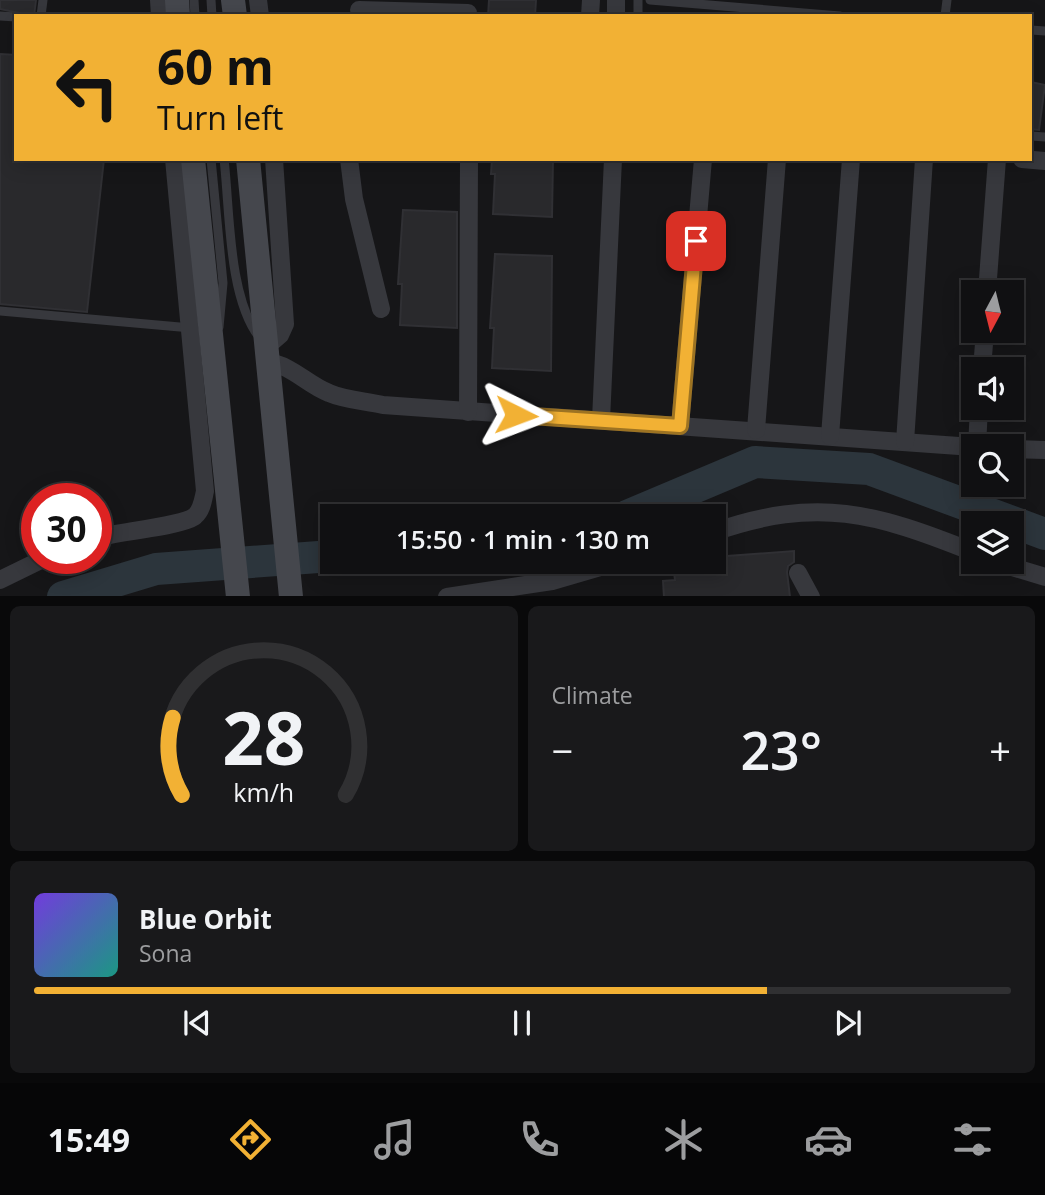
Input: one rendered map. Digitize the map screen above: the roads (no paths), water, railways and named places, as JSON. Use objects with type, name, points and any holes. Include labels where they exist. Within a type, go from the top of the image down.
[{"type":"main road","points":[[193,161],[205,336],[218,412],[238,596]]},
{"type":"main road","points":[[248,161],[291,596]]},
{"type":"street","points":[[359,9],[468,10]]},
{"type":"street","points":[[112,533],[182,524],[200,509],[205,491],[205,336],[174,161]]},
{"type":"street","points":[[274,161],[285,324],[266,354],[331,395],[383,405],[468,412],[961,446]]},
{"type":"street","points":[[349,161],[354,198],[382,309]]},
{"type":"street","points":[[468,412],[469,161]]},
{"type":"street","points":[[601,420],[613,161]]},
{"type":"street","points":[[680,426],[703,161]]},
{"type":"street","points":[[756,430],[776,161]]},
{"type":"street","points":[[830,436],[851,161]]},
{"type":"street","points":[[905,443],[924,161]]},
{"type":"street","points":[[989,280],[997,161]]},
{"type":"street","points":[[1024,449],[1045,450]]},
{"type":"street","points":[[726,528],[775,514],[811,510],[851,513],[900,523],[961,547]]},
{"type":"street","points":[[0,580],[21,570]]},
{"type":"street","points":[[1024,571],[1045,578]]},
{"type":"street","points":[[798,573],[810,596]]},
{"type":"street","points":[[454,596],[552,581],[576,574]]},
{"type":"lane","points":[[650,0],[755,5],[825,14]]},
{"type":"lane","points":[[0,311],[205,336],[221,323],[223,283],[211,161]]},
{"type":"lane","points":[[224,161],[241,307],[266,354]]},
{"type":"waterway","points":[[655,504],[755,462],[869,469],[1045,534]]},
{"type":"waterway","points":[[66,596],[156,569],[320,557]]}]
